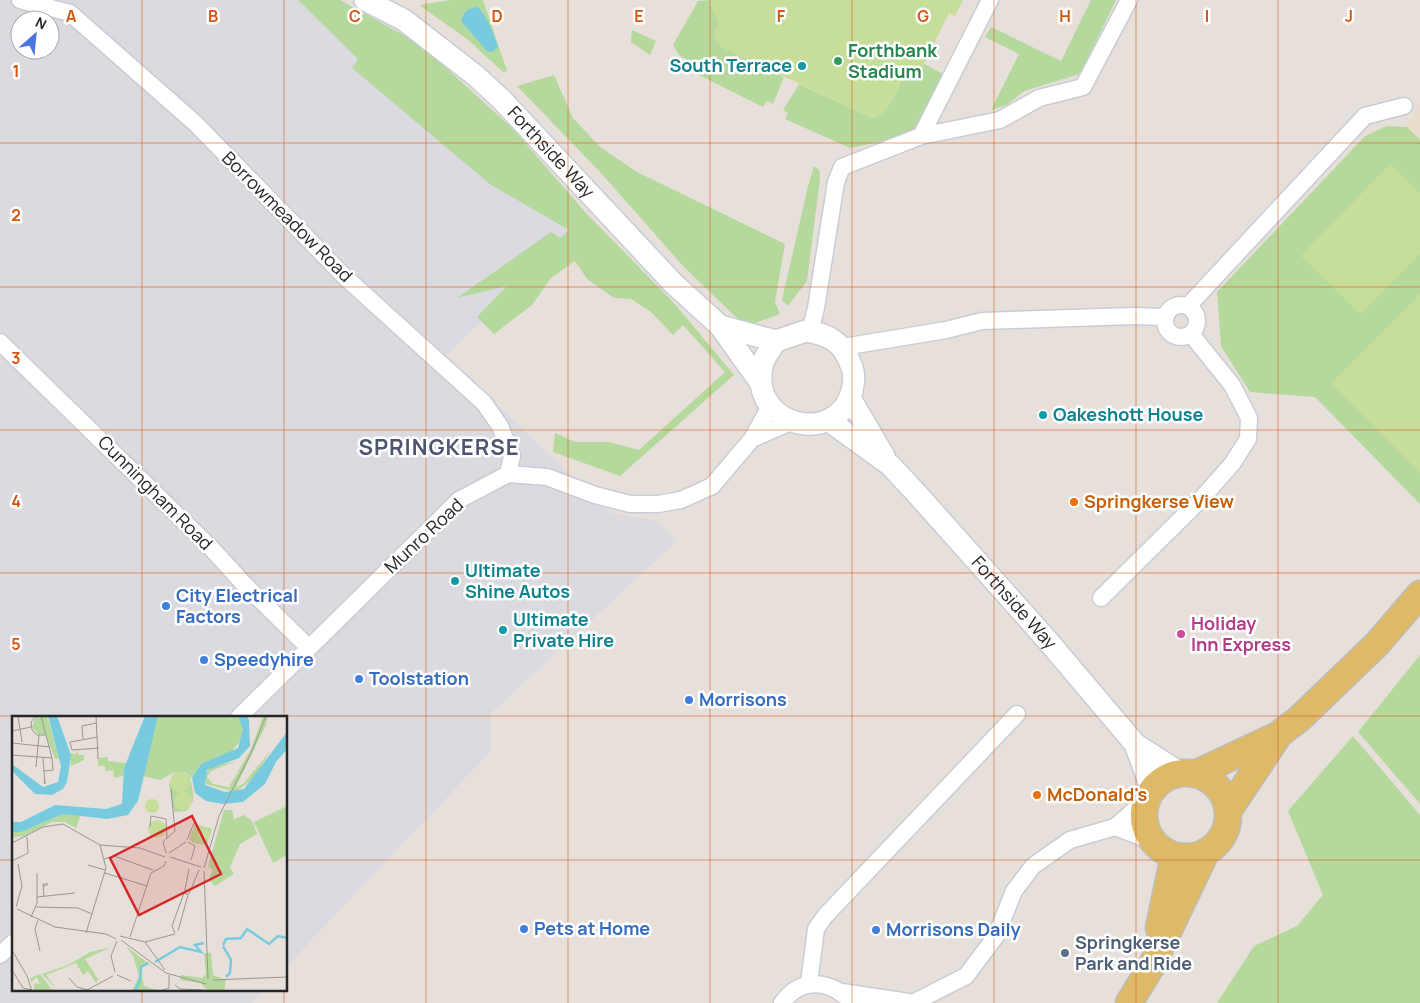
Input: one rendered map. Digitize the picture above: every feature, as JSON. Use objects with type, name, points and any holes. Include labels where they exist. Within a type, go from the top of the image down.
[{"type":"main road","points":[[1206,852],[1190,857],[1174,856],[1162,850],[1152,841],[1144,821],[1149,795],[1165,779],[1188,774],[1278,735],[1299,719],[1377,644],[1420,594]]},
{"type":"main road","points":[[1228,811],[1278,735]]},
{"type":"main road","points":[[1129,1003],[1152,965],[1206,852],[1221,838],[1226,829],[1228,811],[1222,795],[1211,782],[1188,774]]},
{"type":"main road","points":[[1152,965],[1174,856]]},
{"type":"street","name":"Borrowmeadow Road","points":[[20,0],[70,13],[196,124],[345,277],[484,403],[500,426],[512,456],[508,474]]},
{"type":"street","name":"Forthside Way","points":[[365,0],[404,20],[483,82],[673,283],[720,326],[760,382]]},
{"type":"street","points":[[921,136],[990,0]]},
{"type":"street","points":[[810,332],[816,308],[836,182],[842,167],[921,136],[1000,120],[1040,98],[1083,87],[1111,37],[1128,0]]},
{"type":"street","points":[[1188,306],[1365,116],[1404,106]]},
{"type":"street","points":[[1177,305],[1188,306],[1197,319],[1195,328],[1191,334],[1186,336],[1172,335],[1165,327],[1164,317],[1172,307],[1177,305]]},
{"type":"street","points":[[843,348],[946,330],[982,321],[1133,316],[1164,317]]},
{"type":"street","name":"Forthside Way","points":[[720,326],[776,341]]},
{"type":"street","points":[[810,332],[830,337],[843,348],[853,370],[854,382],[850,398],[842,410],[828,420],[815,424],[791,422],[776,414],[762,392],[760,382],[762,366],[776,341],[810,332]]},
{"type":"street","points":[[1101,598],[1201,499],[1232,464],[1248,439],[1249,418],[1232,385],[1191,334]]},
{"type":"street","name":"Cunningham Road","points":[[0,342],[212,549],[243,583],[308,647]]},
{"type":"street","name":"Forthside Way","points":[[850,398],[890,465],[1048,641],[1135,744],[1188,774]]},
{"type":"street","points":[[508,474],[547,477],[595,495],[630,504],[681,500],[712,486],[752,439],[770,406]]},
{"type":"street","name":"Forthside Way","points":[[828,420],[890,465]]},
{"type":"street","points":[[752,439],[791,422]]},
{"type":"street","name":"Munro Road","points":[[240,716],[459,500],[508,474]]},
{"type":"street","points":[[809,983],[816,929],[825,916],[1017,714]]},
{"type":"street","name":"Forthside Way","points":[[1135,744],[1149,795]]},
{"type":"street","points":[[782,1003],[794,991],[809,983],[828,985],[847,998],[914,1003],[966,976],[996,936],[1014,891],[1033,866],[1070,840],[1115,827],[1149,795]]},
{"type":"street","points":[[1115,827],[1152,841]]},
{"type":"street","points":[[0,956],[12,944]]},
{"type":"shaded area","points":[[0,0],[330,0],[581,224],[446,356],[611,513],[658,521],[677,541],[491,713],[491,751],[288,965],[288,716],[12,716],[12,990],[264,990],[252,1003],[0,1003]]},
{"type":"shaded area","points":[[1420,103],[1420,140],[1407,127]]},
{"type":"green space","points":[[298,0],[340,0],[420,44],[513,129],[586,213],[674,303],[734,375],[620,476],[553,452],[555,433],[575,442],[609,442],[639,450],[725,372],[683,325],[673,335],[651,312],[631,299],[614,298],[587,279],[575,261],[551,278],[532,305],[494,334],[477,317],[507,286],[457,298],[551,232],[560,238],[569,230],[491,185],[352,68],[358,59]]},
{"type":"green space","points":[[451,0],[483,0],[507,71],[503,72],[467,39],[419,5]]},
{"type":"green space","points":[[712,0],[710,3],[719,23],[715,33],[722,47],[784,77],[773,104],[767,101],[763,107],[695,73],[697,66],[679,55],[673,45],[698,1]]},
{"type":"green space","name":"Forthbank Stadium","points":[[712,0],[963,0],[955,16],[949,13],[921,70],[904,73],[895,93],[883,112],[872,118],[722,47],[716,42],[715,33],[719,23],[710,3]]},
{"type":"green space","points":[[1091,0],[1116,0],[1080,74],[1024,91],[1007,105],[991,110],[1019,54],[985,37],[991,27],[1061,61]]},
{"type":"green space","points":[[632,30],[656,41],[650,55],[631,42]]},
{"type":"green space","points":[[924,64],[947,76],[917,129],[905,135],[850,148],[785,119],[788,113],[783,110],[799,84],[872,118],[878,116],[892,100],[904,73],[921,70]]},
{"type":"green space","points":[[554,75],[573,118],[600,147],[637,172],[785,244],[775,302],[780,314],[752,324],[739,320],[683,266],[601,173],[517,86]]},
{"type":"green space","points":[[1386,126],[1407,127],[1420,140],[1420,504],[1315,397],[1250,392],[1221,346],[1217,292],[1365,136]]},
{"type":"green space","points":[[1390,164],[1420,193],[1420,253],[1361,314],[1301,256]]},
{"type":"green space","points":[[814,166],[819,170],[820,178],[807,281],[788,306],[782,300]]},
{"type":"green space","points":[[1420,294],[1420,473],[1331,383]]},
{"type":"green space","points":[[1420,655],[1420,804],[1358,732]]},
{"type":"green space","points":[[1353,736],[1420,815],[1420,1003],[1217,1003],[1254,946],[1297,926],[1323,895],[1288,811]]},
{"type":"water","points":[[478,7],[488,21],[498,47],[492,52],[487,51],[461,21],[467,11]]},
{"type":"place","name":"Forthbank Stadium","points":[[838,61]]},
{"type":"place","name":"South Terrace","points":[[802,66]]},
{"type":"place","name":"Oakeshott House","points":[[1043,415]]},
{"type":"place","name":"Springkerse View","points":[[1074,502]]},
{"type":"place","name":"Ultimate Shine Autos","points":[[455,581]]},
{"type":"place","name":"City Electrical Factors","points":[[166,606]]},
{"type":"place","name":"Ultimate Private Hire","points":[[503,630]]},
{"type":"place","name":"Holiday Inn Express","points":[[1181,634]]},
{"type":"place","name":"Speedyhire","points":[[204,660]]},
{"type":"place","name":"Toolstation","points":[[359,679]]},
{"type":"place","name":"Morrisons","points":[[689,700]]},
{"type":"place","name":"McDonald's","points":[[1037,795]]},
{"type":"place","name":"Pets at Home","points":[[524,929]]},
{"type":"place","name":"Morrisons Daily","points":[[876,930]]},
{"type":"place","name":"Springkerse Park and Ride","points":[[1065,953]]},
{"type":"district","name":"SPRINGKERSE","points":[[439,447]]}]
